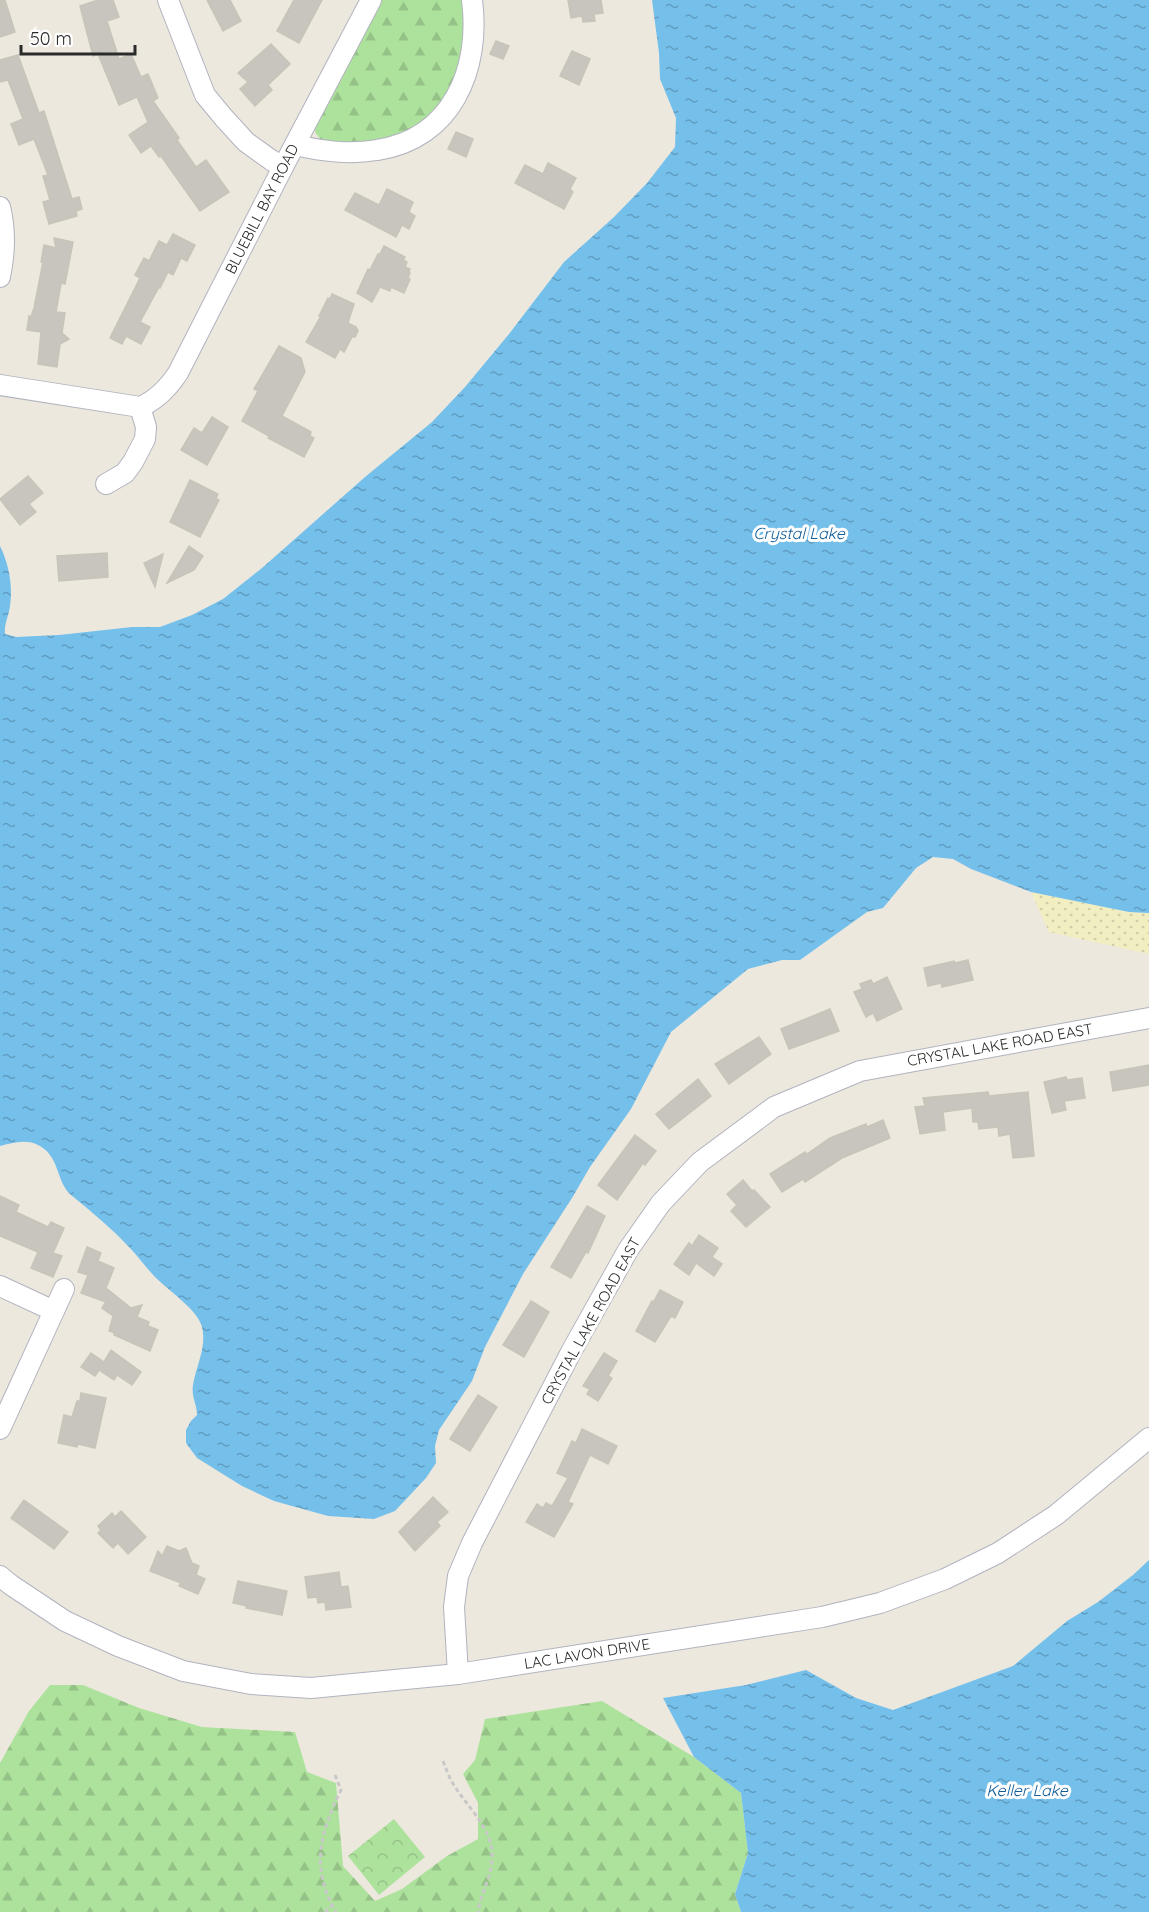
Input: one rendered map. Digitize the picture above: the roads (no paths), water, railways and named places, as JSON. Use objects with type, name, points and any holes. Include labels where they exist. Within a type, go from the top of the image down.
[{"type":"street","points":[[168,0],[206,95],[246,142],[283,167]]},
{"type":"street","name":"BLUEBILL BAY ROAD","points":[[140,407],[160,395],[178,374],[371,0]]},
{"type":"street","points":[[295,145],[334,152],[379,150],[412,139],[432,126],[456,99],[468,70],[473,42],[472,0]]},
{"type":"street","points":[[0,207],[5,244],[0,277]]},
{"type":"street","points":[[0,386],[140,407],[146,427],[145,439],[125,473],[106,484]]},
{"type":"street","name":"CRYSTAL LAKE ROAD EAST","points":[[458,1674],[454,1607],[458,1576],[472,1543],[571,1352],[628,1250],[661,1203],[700,1162],[774,1107],[860,1071],[1149,1018]]},
{"type":"street","points":[[0,1286],[54,1311]]},
{"type":"street","points":[[0,1429],[64,1289]]},
{"type":"street","name":"LAC LAVON DRIVE","points":[[0,1576],[65,1621],[118,1646],[183,1671],[251,1684],[311,1688],[458,1674],[822,1617],[880,1603],[945,1579],[998,1552],[1056,1515],[1149,1438]]},
{"type":"water","name":"Crystal Lake","points":[[652,0],[1149,0],[1149,913],[1129,912],[1031,892],[971,869],[953,859],[933,857],[916,868],[883,908],[867,912],[800,960],[782,960],[748,969],[671,1032],[631,1109],[590,1167],[523,1274],[485,1347],[472,1381],[439,1430],[435,1446],[436,1463],[426,1478],[395,1511],[374,1519],[328,1516],[274,1501],[242,1486],[197,1458],[186,1443],[186,1430],[197,1415],[193,1389],[203,1342],[202,1327],[195,1314],[156,1278],[115,1233],[71,1195],[62,1183],[54,1161],[44,1149],[27,1142],[0,1146],[0,546],[11,583],[5,634],[16,637],[132,627],[160,627],[192,615],[223,599],[262,568],[365,477],[432,422],[509,334],[564,262],[614,217],[647,183],[675,147],[676,118],[660,79]]},
{"type":"water","name":"Keller Lake","points":[[1149,1560],[1149,1912],[741,1912],[735,1894],[748,1853],[741,1793],[694,1757],[663,1698],[746,1685],[806,1670],[856,1698],[893,1710],[1013,1666],[1067,1621],[1098,1602]]}]
